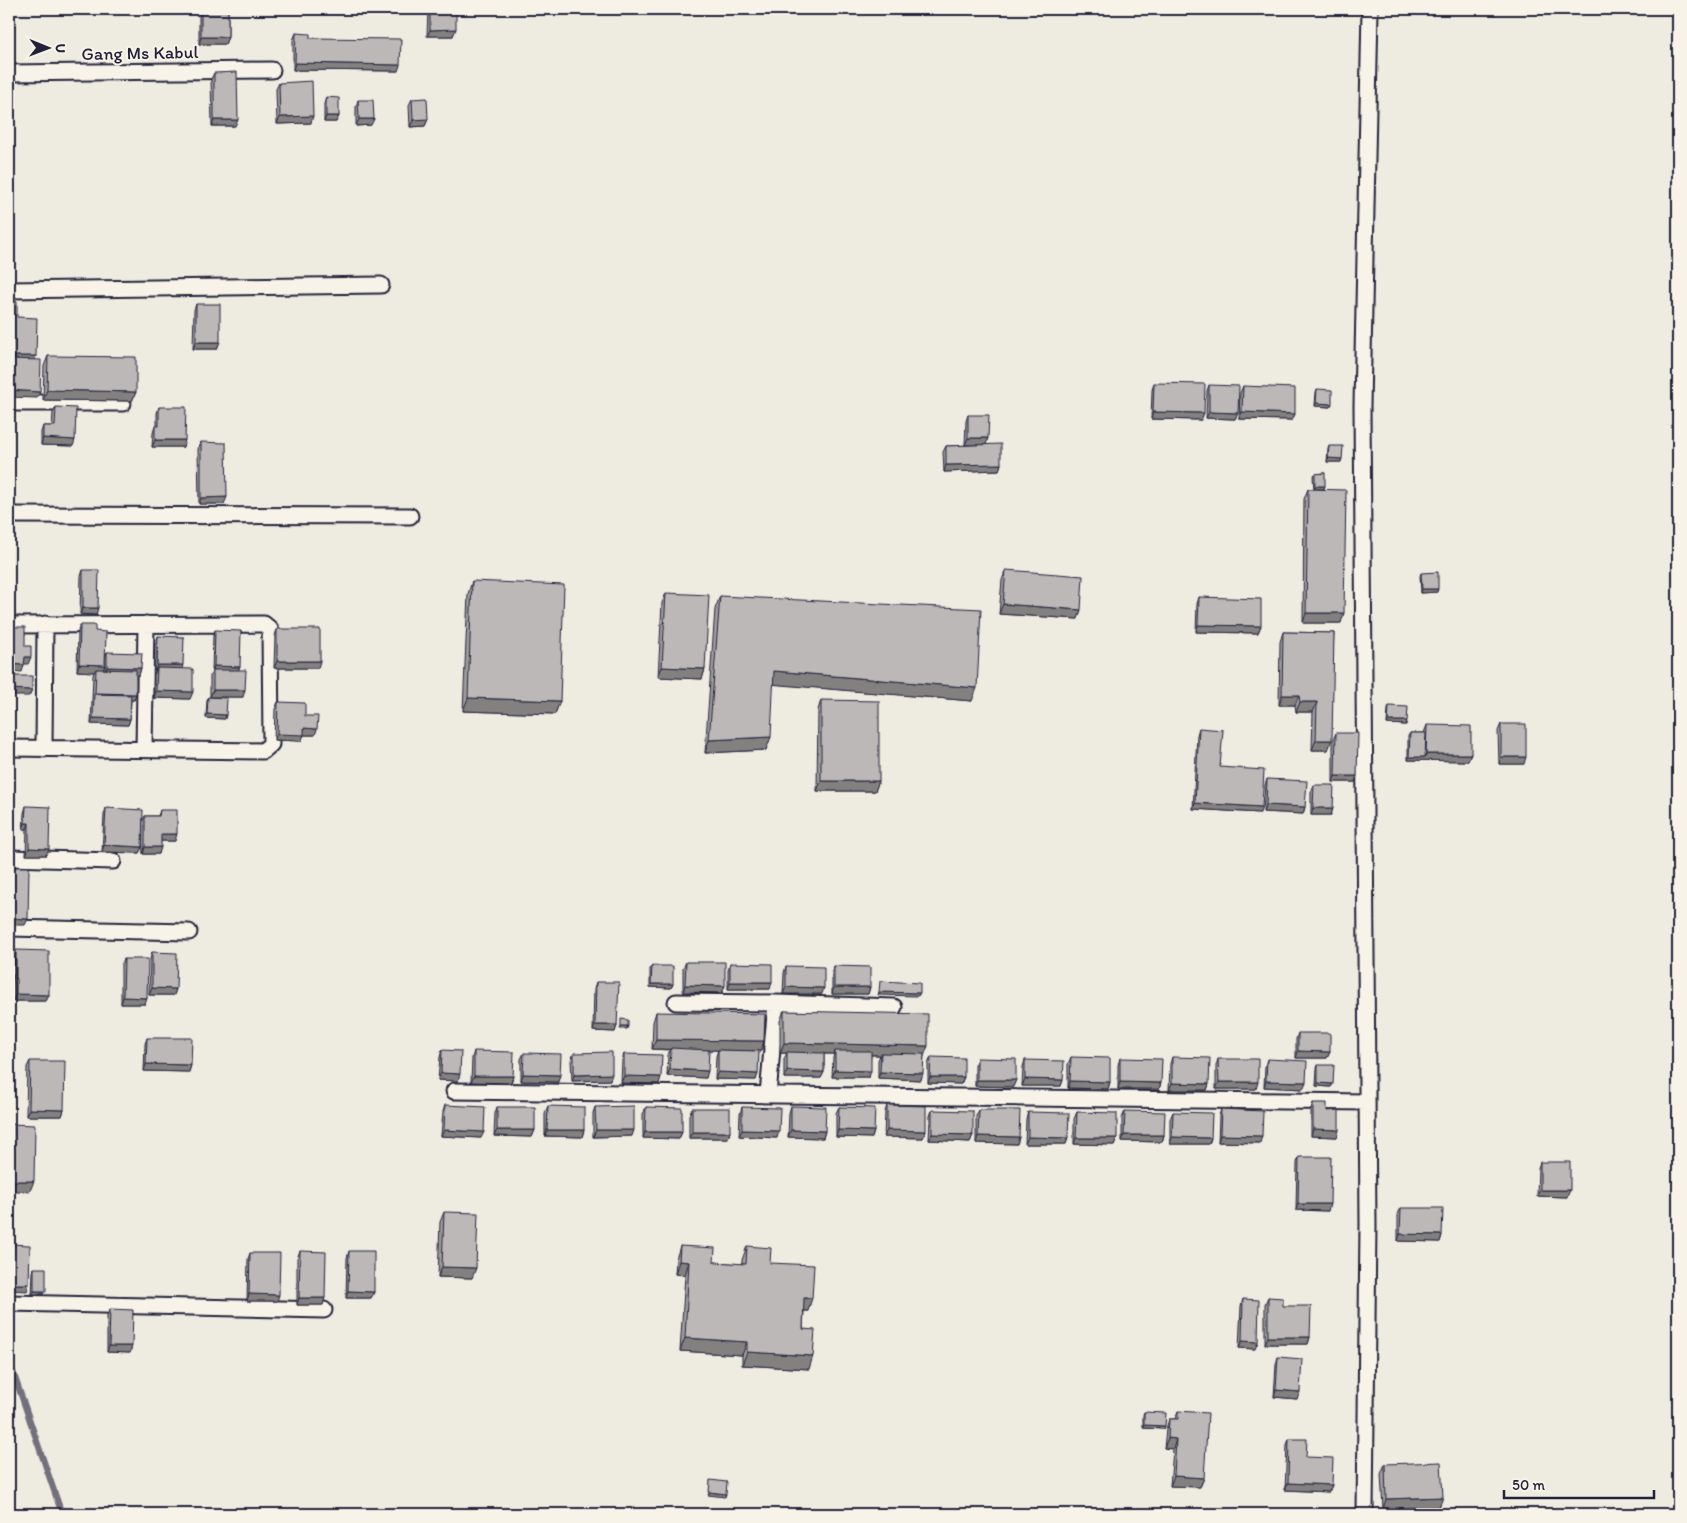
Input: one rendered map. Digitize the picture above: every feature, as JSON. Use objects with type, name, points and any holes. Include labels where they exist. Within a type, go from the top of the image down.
[{"type":"street","points":[[1365,1514],[1367,1102],[1362,406],[1370,9]]},
{"type":"street","name":"Gang Ms Kabul","points":[[9,73],[272,70]]},
{"type":"street","points":[[9,290],[381,285]]},
{"type":"street","points":[[9,403],[123,403]]},
{"type":"street","points":[[9,515],[410,516]]},
{"type":"street","points":[[44,749],[45,624]]},
{"type":"street","points":[[144,749],[146,624]]},
{"type":"street","points":[[9,625],[264,624],[270,629],[270,744],[263,751],[9,748]]},
{"type":"street","points":[[9,858],[114,861]]},
{"type":"street","points":[[9,928],[189,932]]},
{"type":"street","points":[[676,1002],[894,1006]]},
{"type":"street","points":[[768,1095],[776,1003]]},
{"type":"street","points":[[454,1091],[1367,1102]]},
{"type":"street","points":[[9,1303],[324,1310]]},
{"type":"building","points":[[201,9],[228,9],[228,37],[201,37]]},
{"type":"building","points":[[430,9],[456,9],[456,29],[430,30]]},
{"type":"building","points":[[296,33],[310,34],[310,38],[401,39],[400,65],[295,63]]},
{"type":"building","points":[[237,72],[238,120],[214,120],[214,73]]},
{"type":"building","points":[[312,81],[313,116],[280,117],[279,83]]},
{"type":"building","points":[[326,97],[339,98],[339,116],[326,116]]},
{"type":"building","points":[[427,98],[428,119],[413,120],[412,99]]},
{"type":"building","points":[[358,100],[373,100],[374,119],[359,119]]},
{"type":"building","points":[[9,301],[17,301],[17,317],[37,318],[36,356],[9,356]]},
{"type":"building","points":[[196,304],[220,304],[220,342],[196,342]]},
{"type":"building","points":[[48,356],[136,357],[136,392],[47,390]]},
{"type":"building","points":[[9,359],[41,360],[40,392],[9,390]]},
{"type":"building","points":[[1154,383],[1205,384],[1204,413],[1153,412]]},
{"type":"building","points":[[1209,385],[1239,386],[1238,413],[1209,412]]},
{"type":"building","points":[[1243,386],[1295,388],[1295,414],[1242,412]]},
{"type":"building","points":[[1317,389],[1332,390],[1332,404],[1316,403]]},
{"type":"building","points":[[9,407],[12,407],[12,434],[9,434]]},
{"type":"building","points":[[56,407],[76,408],[75,440],[43,438],[43,426],[55,426]]},
{"type":"building","points":[[159,407],[186,407],[185,440],[155,440],[155,426],[159,426]]},
{"type":"building","points":[[968,415],[989,415],[988,438],[968,438]]},
{"type":"building","points":[[201,442],[226,443],[227,497],[201,498]]},
{"type":"building","points":[[1001,444],[1001,464],[946,465],[946,446]]},
{"type":"building","points":[[1329,446],[1343,446],[1342,459],[1328,458]]},
{"type":"building","points":[[1325,473],[1325,486],[1315,486],[1315,474]]},
{"type":"building","points":[[1308,489],[1346,490],[1344,613],[1306,613]]},
{"type":"building","points":[[83,570],[99,570],[98,608],[83,608]]},
{"type":"building","points":[[1006,570],[1083,576],[1081,610],[1003,604]]},
{"type":"building","points":[[1438,572],[1438,589],[1422,589],[1421,573]]},
{"type":"building","points":[[472,581],[564,585],[560,701],[468,698]]},
{"type":"building","points":[[666,593],[709,595],[705,669],[662,667]]},
{"type":"building","points":[[720,596],[981,609],[977,688],[774,671],[771,737],[709,740]]},
{"type":"building","points":[[1199,597],[1261,599],[1261,626],[1198,625]]},
{"type":"building","points":[[80,625],[95,625],[95,631],[106,632],[105,665],[79,664]]},
{"type":"building","points":[[12,627],[25,627],[25,646],[31,646],[31,657],[25,657],[24,665],[9,664],[9,630],[12,630]]},
{"type":"building","points":[[277,629],[320,629],[320,661],[277,661]]},
{"type":"building","points":[[215,630],[241,631],[240,667],[214,666]]},
{"type":"building","points":[[1283,632],[1334,633],[1332,740],[1316,740],[1317,702],[1300,702],[1299,695],[1282,695]]},
{"type":"building","points":[[158,636],[184,637],[183,665],[157,665]]},
{"type":"building","points":[[107,652],[142,653],[141,668],[107,667]]},
{"type":"building","points":[[157,668],[193,669],[193,692],[156,691]]},
{"type":"building","points":[[96,669],[136,670],[136,694],[95,693]]},
{"type":"building","points":[[213,670],[246,670],[245,690],[213,690]]},
{"type":"building","points":[[9,676],[32,676],[32,690],[9,689]]},
{"type":"building","points":[[94,694],[131,695],[130,719],[93,718]]},
{"type":"building","points":[[208,697],[227,698],[226,715],[207,714]]},
{"type":"building","points":[[821,700],[879,701],[879,781],[821,781]]},
{"type":"building","points":[[278,702],[305,703],[305,716],[318,716],[317,729],[304,728],[304,735],[277,734]]},
{"type":"building","points":[[1389,706],[1408,707],[1407,721],[1388,721]]},
{"type":"building","points":[[1501,724],[1526,724],[1526,757],[1501,757]]},
{"type":"building","points":[[1427,725],[1471,726],[1471,754],[1426,754]]},
{"type":"building","points":[[1199,728],[1223,730],[1220,767],[1264,770],[1262,807],[1195,803]]},
{"type":"building","points":[[1336,733],[1358,733],[1357,776],[1335,776]]},
{"type":"building","points":[[1410,733],[1426,733],[1425,757],[1409,757]]},
{"type":"building","points":[[1267,779],[1307,781],[1305,807],[1266,805]]},
{"type":"building","points":[[1314,785],[1334,785],[1333,808],[1313,808]]},
{"type":"building","points":[[26,806],[50,807],[49,849],[29,848],[29,823],[25,823]]},
{"type":"building","points":[[106,808],[143,810],[142,847],[104,845]]},
{"type":"building","points":[[160,810],[177,810],[177,834],[161,834],[161,847],[145,847],[145,816],[159,816]]},
{"type":"building","points":[[9,867],[29,867],[28,919],[9,918]]},
{"type":"building","points":[[9,941],[14,941],[14,974],[9,974]]},
{"type":"building","points":[[16,950],[49,951],[49,995],[16,994]]},
{"type":"building","points":[[152,952],[177,953],[176,989],[152,988]]},
{"type":"building","points":[[124,959],[148,959],[147,998],[123,997]]},
{"type":"building","points":[[686,962],[725,962],[725,986],[685,985]]},
{"type":"building","points":[[730,963],[772,964],[772,982],[730,982]]},
{"type":"building","points":[[652,966],[673,966],[673,984],[651,984]]},
{"type":"building","points":[[786,966],[824,967],[824,988],[786,987]]},
{"type":"building","points":[[834,966],[870,967],[870,987],[834,987]]},
{"type":"building","points":[[880,981],[920,983],[920,993],[879,992]]},
{"type":"building","points":[[596,982],[619,982],[617,1025],[595,1025]]},
{"type":"building","points":[[784,1011],[928,1014],[928,1046],[784,1043]]},
{"type":"building","points":[[656,1012],[765,1014],[764,1041],[656,1040]]},
{"type":"building","points":[[621,1019],[628,1020],[628,1026],[621,1026]]},
{"type":"building","points":[[1298,1033],[1330,1033],[1330,1052],[1298,1051]]},
{"type":"building","points":[[147,1038],[192,1038],[191,1065],[146,1064]]},
{"type":"building","points":[[671,1048],[709,1050],[708,1071],[670,1069]]},
{"type":"building","points":[[442,1050],[461,1051],[460,1074],[441,1073]]},
{"type":"building","points":[[718,1050],[759,1051],[758,1074],[718,1072]]},
{"type":"building","points":[[474,1051],[514,1052],[513,1076],[474,1076]]},
{"type":"building","points":[[835,1051],[871,1051],[871,1071],[835,1070]]},
{"type":"building","points":[[612,1052],[612,1074],[574,1075],[574,1053]]},
{"type":"building","points":[[787,1052],[824,1053],[824,1072],[787,1071]]},
{"type":"building","points":[[524,1053],[561,1054],[560,1075],[523,1074]]},
{"type":"building","points":[[881,1053],[924,1054],[923,1073],[880,1072]]},
{"type":"building","points":[[624,1054],[662,1055],[661,1077],[624,1076]]},
{"type":"building","points":[[931,1057],[964,1058],[964,1077],[930,1077]]},
{"type":"building","points":[[1071,1057],[1110,1058],[1110,1082],[1070,1081]]},
{"type":"building","points":[[1172,1057],[1210,1058],[1209,1084],[1172,1083]]},
{"type":"building","points":[[977,1058],[1016,1059],[1016,1080],[977,1080]]},
{"type":"building","points":[[1120,1058],[1162,1059],[1161,1083],[1120,1082]]},
{"type":"building","points":[[1218,1059],[1258,1059],[1258,1082],[1219,1082]]},
{"type":"building","points":[[1267,1059],[1307,1061],[1306,1082],[1266,1081]]},
{"type":"building","points":[[1025,1060],[1064,1061],[1063,1080],[1025,1079]]},
{"type":"building","points":[[30,1061],[65,1061],[64,1110],[29,1109]]},
{"type":"building","points":[[1318,1065],[1334,1065],[1333,1084],[1318,1083]]},
{"type":"building","points":[[1313,1103],[1327,1103],[1327,1111],[1339,1110],[1339,1130],[1313,1129]]},
{"type":"building","points":[[445,1105],[485,1107],[484,1132],[444,1130]]},
{"type":"building","points":[[887,1105],[926,1106],[926,1131],[887,1130]]},
{"type":"building","points":[[548,1106],[584,1107],[584,1130],[547,1130]]},
{"type":"building","points":[[634,1106],[634,1130],[596,1130],[595,1107]]},
{"type":"building","points":[[791,1106],[826,1107],[825,1131],[791,1130]]},
{"type":"building","points":[[497,1107],[535,1107],[535,1130],[497,1130]]},
{"type":"building","points":[[646,1107],[682,1108],[682,1132],[645,1132]]},
{"type":"building","points":[[742,1107],[780,1108],[779,1131],[742,1130]]},
{"type":"building","points":[[839,1107],[875,1108],[874,1131],[838,1130]]},
{"type":"building","points":[[692,1108],[730,1108],[730,1132],[692,1132]]},
{"type":"building","points":[[1221,1109],[1263,1111],[1262,1136],[1220,1135]]},
{"type":"building","points":[[932,1110],[973,1111],[973,1135],[932,1134]]},
{"type":"building","points":[[979,1110],[1020,1110],[1019,1137],[978,1136]]},
{"type":"building","points":[[1125,1111],[1165,1112],[1164,1135],[1124,1135]]},
{"type":"building","points":[[1028,1112],[1069,1113],[1068,1138],[1028,1137]]},
{"type":"building","points":[[1077,1112],[1117,1113],[1117,1138],[1076,1138]]},
{"type":"building","points":[[1173,1112],[1212,1113],[1211,1138],[1172,1137]]},
{"type":"building","points":[[9,1124],[35,1125],[34,1181],[9,1181]]},
{"type":"building","points":[[1299,1157],[1331,1157],[1330,1204],[1298,1204]]},
{"type":"building","points":[[1540,1162],[1570,1162],[1570,1190],[1540,1190]]},
{"type":"building","points":[[1401,1208],[1443,1208],[1442,1235],[1400,1234]]},
{"type":"building","points":[[444,1212],[478,1213],[476,1268],[442,1267]]},
{"type":"building","points":[[9,1244],[30,1245],[29,1284],[9,1284]]},
{"type":"building","points":[[680,1246],[715,1248],[714,1262],[746,1264],[747,1246],[771,1248],[770,1263],[814,1265],[812,1298],[804,1298],[803,1329],[815,1330],[813,1356],[747,1352],[747,1342],[685,1338],[689,1262],[679,1261]]},
{"type":"building","points":[[300,1251],[326,1252],[325,1298],[299,1298]]},
{"type":"building","points":[[349,1251],[374,1251],[374,1292],[348,1291]]},
{"type":"building","points":[[250,1253],[280,1253],[279,1295],[249,1294]]},
{"type":"building","points":[[34,1268],[46,1268],[46,1291],[34,1291]]},
{"type":"building","points":[[1268,1297],[1283,1298],[1283,1306],[1311,1306],[1310,1337],[1268,1337]]},
{"type":"building","points":[[1243,1299],[1259,1300],[1258,1342],[1242,1341]]},
{"type":"building","points":[[110,1309],[133,1310],[132,1346],[109,1346]]},
{"type":"building","points":[[1278,1357],[1302,1359],[1300,1392],[1276,1390]]},
{"type":"building","points":[[9,1403],[12,1403],[11,1437],[9,1437]]},
{"type":"building","points":[[1178,1411],[1208,1413],[1204,1478],[1174,1476],[1176,1439],[1168,1438],[1169,1419],[1178,1419]]},
{"type":"building","points":[[1144,1412],[1166,1413],[1165,1426],[1144,1425]]},
{"type":"building","points":[[1289,1439],[1307,1439],[1306,1457],[1333,1458],[1332,1485],[1288,1483]]},
{"type":"building","points":[[1441,1462],[1443,1497],[1386,1499],[1385,1464]]},
{"type":"building","points":[[710,1480],[727,1482],[726,1494],[709,1492]]},
{"type":"waterway","points":[[9,1360],[62,1514]]}]
